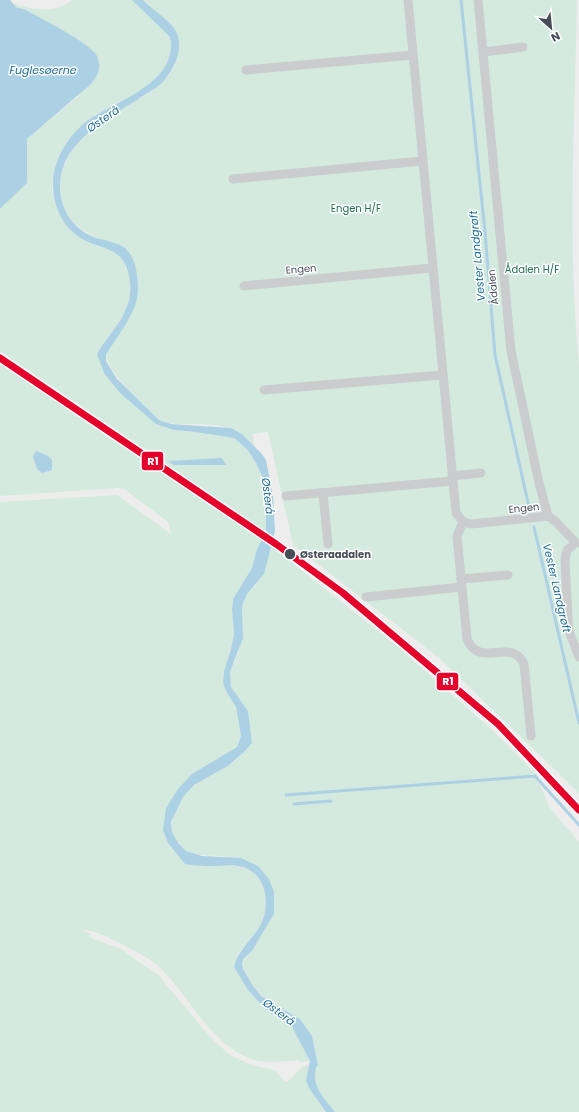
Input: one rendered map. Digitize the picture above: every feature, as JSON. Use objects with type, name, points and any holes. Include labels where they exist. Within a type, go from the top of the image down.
[{"type":"street","points":[[408,0],[452,478],[456,512],[463,522],[457,536],[467,640],[470,647],[476,652],[482,654],[511,652],[517,654],[522,659],[524,664],[531,736]]},
{"type":"street","name":"Ådalen","points":[[478,0],[511,351],[539,483],[548,516]]},
{"type":"street","points":[[484,52],[523,47]]},
{"type":"street","points":[[246,70],[413,55]]},
{"type":"street","points":[[233,179],[422,161]]},
{"type":"street","name":"Engen","points":[[244,286],[432,268]]},
{"type":"street","points":[[264,390],[442,375]]},
{"type":"street","points":[[286,496],[452,478],[481,473]]},
{"type":"street","points":[[323,493],[328,544]]},
{"type":"street","name":"Engen","points":[[463,522],[471,524],[548,516],[576,543],[567,550],[565,560],[569,631],[579,657]]},
{"type":"street","points":[[366,597],[508,575]]},
{"type":"green space","points":[[73,0],[132,0],[170,37],[170,53],[165,67],[155,79],[143,89],[99,113],[81,125],[67,142],[55,169],[52,187],[58,206],[84,238],[92,243],[113,251],[119,257],[128,271],[130,279],[130,296],[125,311],[97,354],[120,393],[174,430],[234,438],[247,449],[262,476],[266,497],[266,532],[0,351],[0,209],[27,183],[27,139],[80,95],[26,10],[16,7],[14,3],[29,8],[51,9]]},
{"type":"green space","name":"Engen H/F","points":[[143,0],[577,0],[573,182],[573,273],[579,364],[579,793],[438,657],[293,545],[268,432],[253,434],[254,446],[238,433],[222,426],[205,424],[175,424],[163,421],[154,416],[137,400],[120,380],[108,362],[106,355],[135,305],[138,278],[128,250],[93,236],[82,230],[73,222],[66,213],[61,202],[60,188],[62,172],[67,158],[86,134],[111,115],[159,85],[172,71],[175,65],[176,53],[174,28]]},
{"type":"green space","points":[[0,362],[262,538],[257,549],[252,568],[233,599],[232,609],[234,634],[224,671],[223,683],[236,707],[241,736],[237,747],[192,774],[163,830],[185,864],[238,865],[251,871],[257,876],[266,898],[265,915],[257,931],[238,954],[248,990],[268,1011],[291,1025],[310,1061],[299,1062],[299,1060],[264,1062],[244,1056],[219,1038],[168,976],[152,961],[111,938],[86,930],[81,930],[91,934],[89,937],[121,949],[158,975],[211,1038],[230,1055],[252,1065],[275,1070],[285,1082],[290,1080],[303,1066],[318,1065],[312,1036],[300,1019],[261,996],[243,969],[243,959],[252,951],[274,914],[258,866],[220,856],[191,853],[178,844],[172,827],[176,808],[188,791],[199,782],[227,767],[243,753],[248,711],[231,687],[230,672],[238,654],[243,629],[242,606],[247,594],[255,586],[271,546],[398,647],[491,729],[536,774],[549,807],[579,842],[579,1112],[0,1112],[0,502],[117,495],[171,534],[168,522],[124,489],[119,488],[0,496]]},
{"type":"water","name":"Fuglesøerne","points":[[0,0],[10,0],[16,7],[26,10],[76,38],[97,56],[99,68],[96,78],[91,84],[27,139],[27,183],[0,209]]},
{"type":"water","name":"Østerå","points":[[132,0],[143,0],[174,28],[179,42],[179,50],[175,64],[162,83],[106,120],[76,145],[64,165],[61,176],[61,197],[69,217],[76,225],[84,232],[94,237],[125,248],[134,262],[138,283],[136,303],[127,323],[106,355],[106,361],[117,379],[159,420],[171,424],[231,428],[243,435],[266,460],[273,496],[275,531],[264,574],[247,594],[242,606],[243,638],[230,672],[231,687],[248,711],[252,743],[228,766],[194,785],[183,797],[171,822],[172,832],[178,843],[186,851],[202,856],[241,858],[258,866],[269,879],[274,892],[274,914],[252,951],[243,959],[243,969],[261,996],[300,1019],[312,1036],[318,1065],[316,1067],[315,1080],[323,1097],[335,1112],[326,1112],[309,1088],[306,1080],[310,1061],[291,1025],[268,1011],[258,1001],[248,990],[234,967],[238,956],[260,926],[263,918],[266,901],[262,884],[251,871],[243,867],[234,865],[198,866],[185,864],[168,843],[163,830],[166,808],[178,789],[192,774],[237,747],[241,736],[236,707],[223,683],[224,671],[234,634],[232,609],[233,599],[252,568],[257,549],[266,532],[266,497],[262,476],[256,463],[247,449],[234,438],[174,430],[156,424],[120,393],[104,373],[97,354],[125,312],[130,295],[129,276],[126,265],[115,253],[83,239],[68,228],[56,204],[53,185],[55,168],[67,142],[76,130],[87,121],[143,88],[156,78],[165,67],[170,53],[170,37]]},
{"type":"water","points":[[36,451],[48,456],[52,460],[52,470],[42,473],[37,469],[33,457]]},
{"type":"water","points":[[222,458],[226,465],[174,465],[168,461]]},
{"type":"waterway","name":"Vester Landgrøft","points":[[461,0],[485,232],[495,355],[529,507]]},
{"type":"waterway","name":"Vester Landgrøft","points":[[534,527],[579,723]]},
{"type":"waterway","points":[[286,795],[535,776],[579,825]]},
{"type":"waterway","points":[[294,804],[331,801]]},
{"type":"transit line","name":"R1","points":[[0,358],[276,544],[343,593],[498,724],[579,810]]},
{"type":"place","name":"Østeraadalen","points":[[290,554]]},
{"type":"park label","name":"Ådalen H/F","points":[[532,269]]}]
